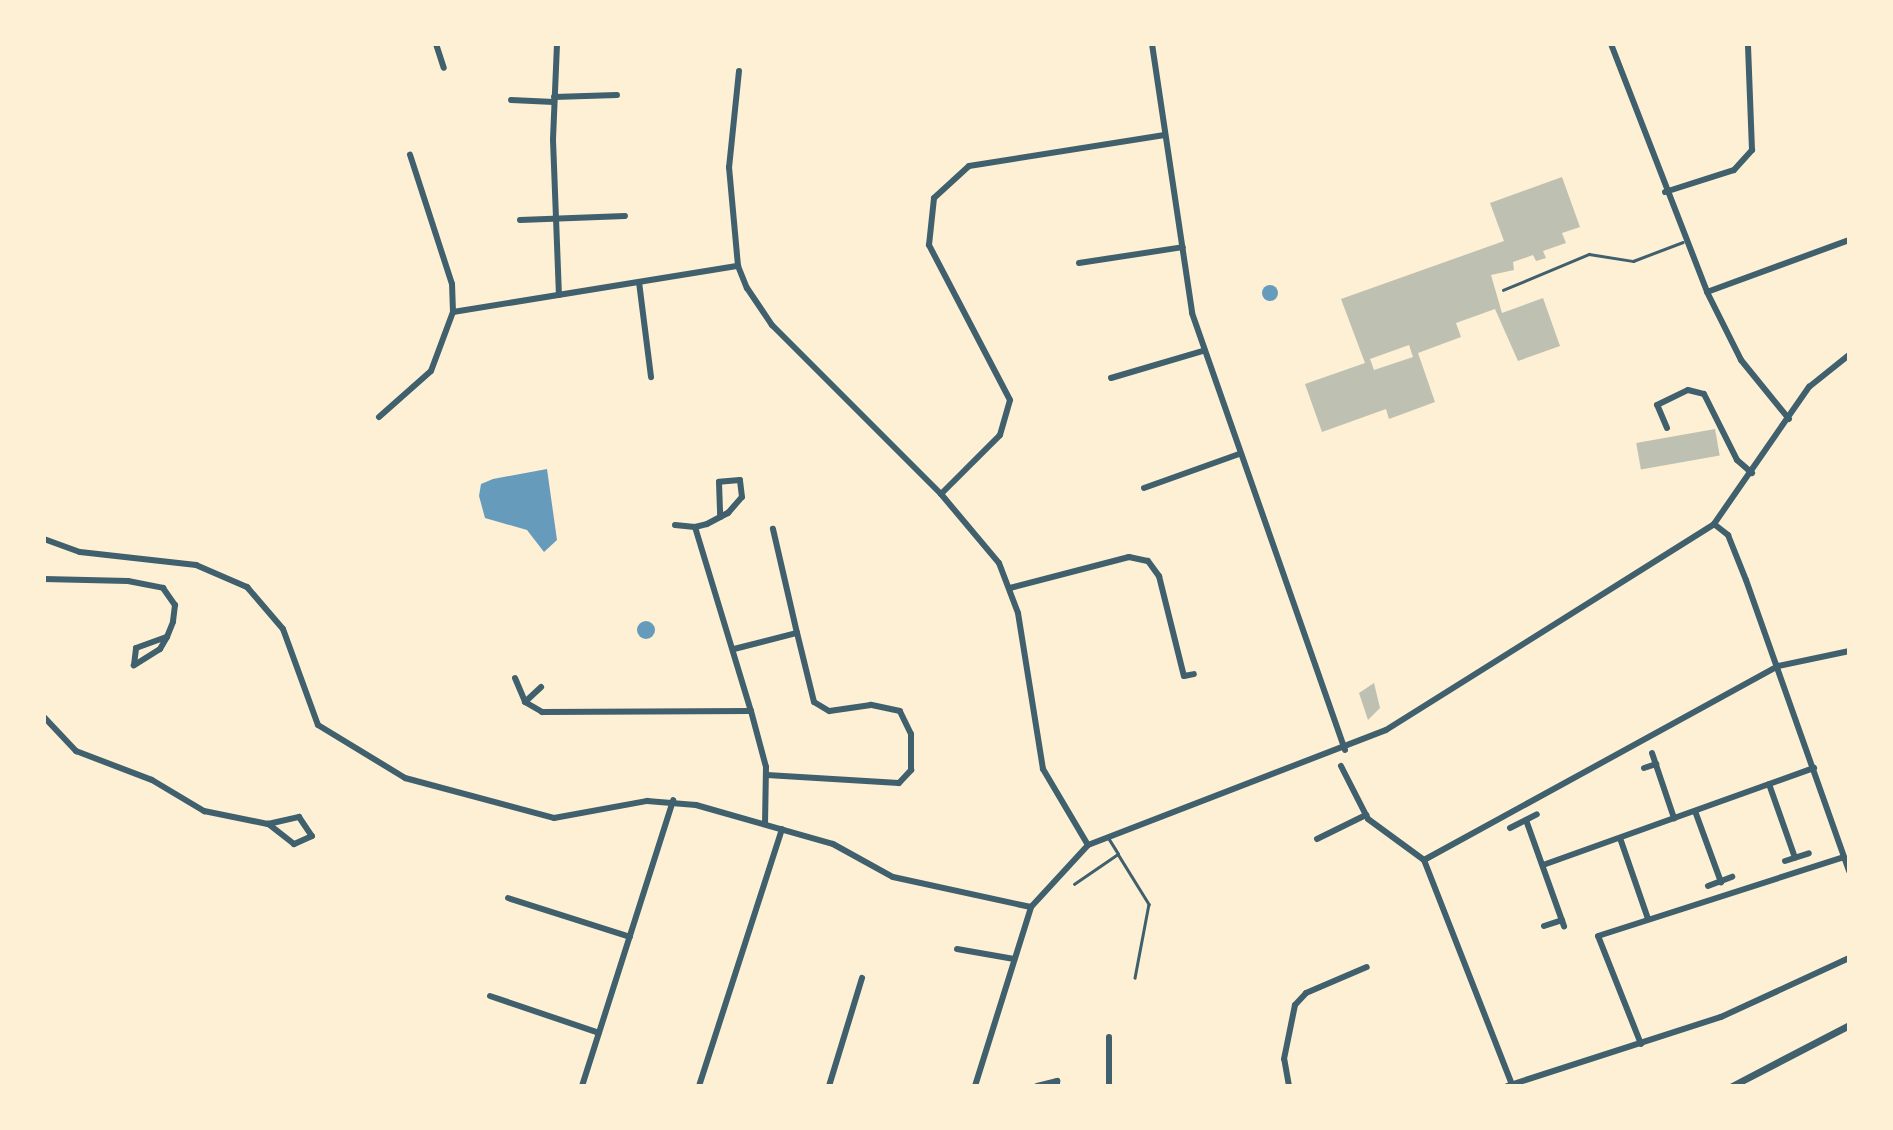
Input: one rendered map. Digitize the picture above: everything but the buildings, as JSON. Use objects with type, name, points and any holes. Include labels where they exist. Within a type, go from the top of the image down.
[{"type":"street","points":[[436,44],[444,68]]},
{"type":"street","points":[[557,44],[554,100],[559,295]]},
{"type":"street","points":[[1152,44],[1183,247],[1203,351],[1345,750]]},
{"type":"street","points":[[1611,44],[1683,242],[1741,360],[1789,419]]},
{"type":"street","points":[[1665,192],[1734,170],[1752,150],[1748,44]]},
{"type":"street","points":[[739,71],[729,167],[738,266],[772,325],[982,537],[1010,589],[1043,769],[1088,845]]},
{"type":"street","points":[[511,100],[617,95]]},
{"type":"street","points":[[941,494],[1000,435],[1010,400],[929,245],[927,221],[940,188],[981,163],[1166,135]]},
{"type":"street","points":[[379,417],[431,371],[453,312],[452,284],[410,155]]},
{"type":"street","points":[[520,220],[625,216]]},
{"type":"street","points":[[1707,292],[1849,240]]},
{"type":"street","points":[[1079,263],[1183,247]]},
{"type":"street","points":[[453,312],[738,266]]},
{"type":"street","points":[[639,282],[651,377]]},
{"type":"street","points":[[1111,378],[1203,351]]},
{"type":"street","points":[[975,1086],[1031,907],[1088,845],[1107,835],[1345,750],[1714,524],[1822,373],[1849,355]]},
{"type":"street","points":[[1667,428],[1657,405],[1688,390],[1704,394],[1737,460],[1752,473]]},
{"type":"street","points":[[1144,488],[1239,454]]},
{"type":"street","points":[[675,525],[695,527],[720,517],[742,498],[740,480],[719,482],[720,517]]},
{"type":"street","points":[[1714,524],[1728,535],[1779,666],[1849,871]]},
{"type":"street","points":[[695,527],[734,649],[767,775],[765,824]]},
{"type":"street","points":[[767,775],[899,783],[911,770],[911,734],[900,711],[872,705],[829,711],[814,702],[773,529]]},
{"type":"street","points":[[44,539],[80,552],[196,565],[247,587],[283,629],[318,725],[405,778],[554,818],[673,800],[833,844],[893,877],[1031,907]]},
{"type":"street","points":[[1010,589],[1129,557],[1148,561],[1159,576],[1184,676],[1194,674]]},
{"type":"street","points":[[44,579],[128,581],[163,588],[175,605],[167,637],[149,660],[134,665],[136,648],[167,637]]},
{"type":"street","points":[[734,649],[797,633]]},
{"type":"street","points":[[1424,860],[1779,666],[1849,651]]},
{"type":"street","points":[[515,678],[525,702],[542,712],[751,712]]},
{"type":"street","points":[[525,702],[541,687]]},
{"type":"street","points":[[44,717],[95,761],[152,780],[217,816],[268,824],[305,818],[312,836],[294,844],[268,824]]},
{"type":"street","points":[[1652,753],[1674,818]]},
{"type":"street","points":[[1644,768],[1656,764]]},
{"type":"street","points":[[1341,766],[1366,815],[1424,860],[1509,1085],[1720,1017],[1849,958]]},
{"type":"street","points":[[1543,865],[1814,768]]},
{"type":"street","points":[[1769,784],[1795,858]]},
{"type":"street","points":[[582,1086],[673,800]]},
{"type":"street","points":[[1695,810],[1721,882]]},
{"type":"street","points":[[1510,828],[1537,814]]},
{"type":"street","points":[[1317,839],[1366,815]]},
{"type":"street","points":[[1526,820],[1563,923],[1545,926]]},
{"type":"street","points":[[699,1086],[782,829]]},
{"type":"street","points":[[1620,838],[1648,919]]},
{"type":"street","points":[[1785,861],[1809,853]]},
{"type":"street","points":[[1641,1044],[1598,936],[1844,857]]},
{"type":"street","points":[[1708,886],[1732,877]]},
{"type":"street","points":[[508,898],[630,937]]},
{"type":"street","points":[[957,950],[1014,959]]},
{"type":"street","points":[[1289,1086],[1284,1059],[1295,1005],[1306,993],[1367,967]]},
{"type":"street","points":[[830,1086],[862,978]]},
{"type":"street","points":[[490,996],[599,1033]]},
{"type":"street","points":[[1732,1086],[1849,1025]]},
{"type":"street","points":[[1109,1037],[1109,1086]]},
{"type":"street","points":[[1037,1086],[1057,1081],[1057,1086]]},
{"type":"lane","points":[[1503,290],[1589,254],[1633,261],[1683,242]]},
{"type":"lane","points":[[1107,835],[1149,904],[1135,978]]},
{"type":"lane","points":[[1074,884],[1118,854]]},
{"type":"water","points":[[1270,285],[1276,287],[1276,299],[1270,301],[1264,299],[1262,293],[1264,287]]},
{"type":"water","points":[[547,469],[557,540],[544,552],[527,530],[485,518],[479,496],[481,484],[493,479]]},
{"type":"water","points":[[646,621],[654,626],[655,630],[650,638],[646,639],[638,634],[637,630],[642,622]]}]
